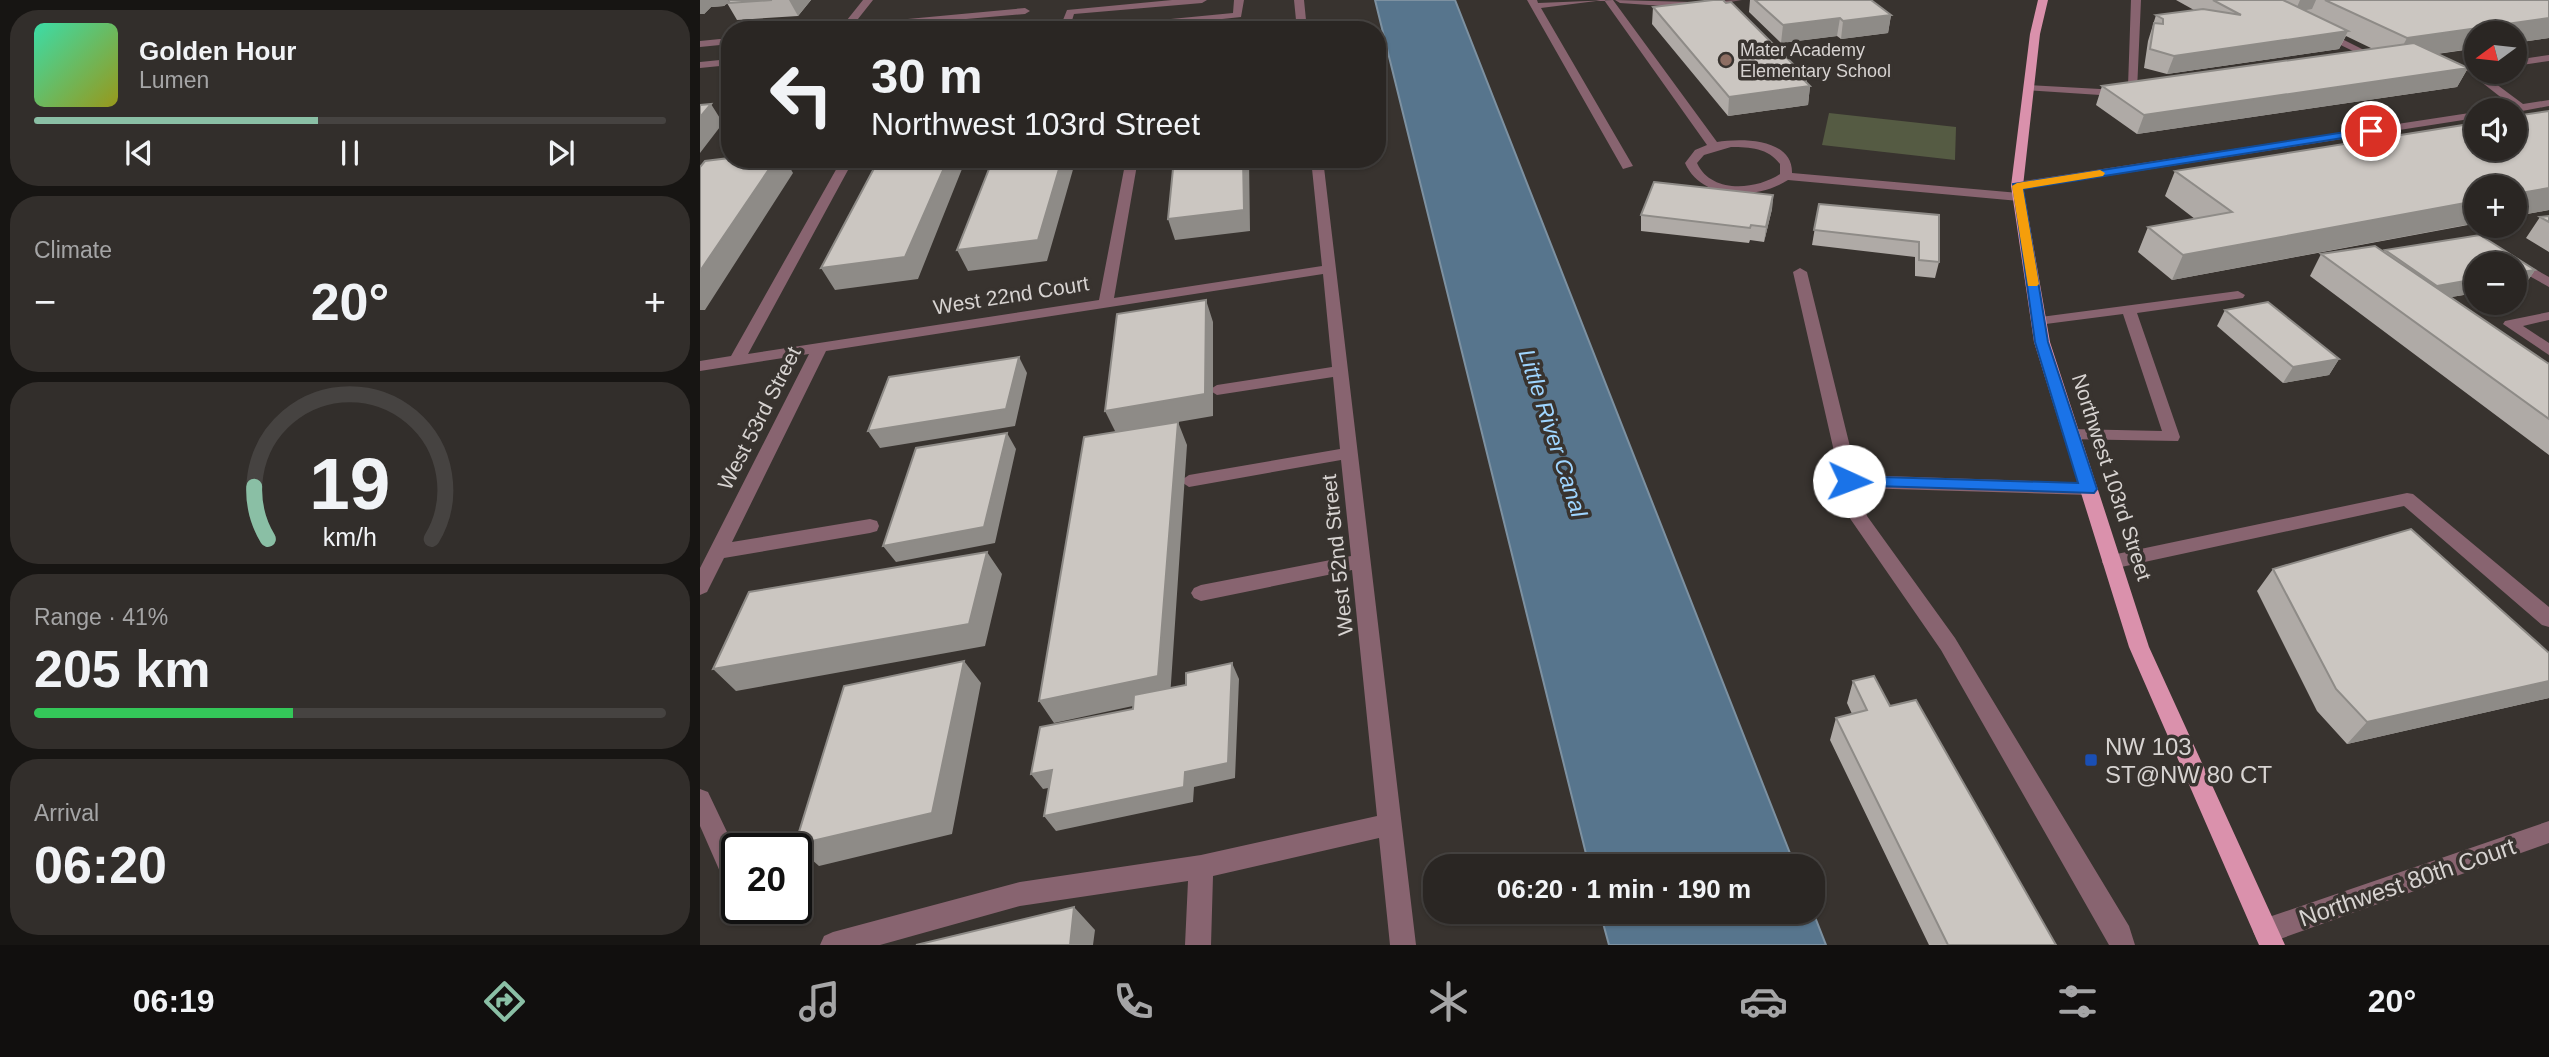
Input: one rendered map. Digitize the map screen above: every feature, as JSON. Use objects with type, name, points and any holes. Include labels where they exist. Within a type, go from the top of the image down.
[{"type":"main road","name":"Northwest 103rd Street","points":[[2043,0],[2035,34],[2018,191],[2042,342],[2139,647],[2269,938]]},
{"type":"street","points":[[851,21],[868,0]]},
{"type":"street","points":[[1067,21],[1070,12],[1202,0]]},
{"type":"street","points":[[1178,21],[1238,15],[1238,0]]},
{"type":"street","points":[[1299,0],[1301,21]]},
{"type":"street","points":[[1599,0],[1533,3],[1627,166]]},
{"type":"street","points":[[1608,0],[1713,145]]},
{"type":"street","points":[[1620,0],[1692,5],[1737,0]]},
{"type":"street","points":[[2133,89],[2136,0]]},
{"type":"street","points":[[925,21],[1025,11]]},
{"type":"street","points":[[2304,24],[2365,53],[2338,57]]},
{"type":"street","points":[[700,44],[721,42]]},
{"type":"street","points":[[2527,61],[2549,58]]},
{"type":"street","points":[[700,65],[721,63]]},
{"type":"street","points":[[2490,84],[2509,98]]},
{"type":"street","points":[[2029,88],[2100,92],[2147,86]]},
{"type":"street","points":[[2527,107],[2549,103]]},
{"type":"street","points":[[1786,176],[1789,168],[1787,161],[1769,149],[1742,143],[1713,145],[1694,156],[1690,163],[1698,177],[1722,188],[1768,187],[1786,176],[2018,191],[2464,117]]},
{"type":"street","points":[[737,359],[843,168]]},
{"type":"street","points":[[1106,301],[1130,168]]},
{"type":"street","name":"West 52nd Street","points":[[1318,168],[1404,945]]},
{"type":"street","name":"West 22nd Court","points":[[700,366],[1106,301],[1329,269]]},
{"type":"street","points":[[2527,269],[2549,283]]},
{"type":"street","points":[[1800,272],[1858,517],[1948,644],[2120,935],[2122,945]]},
{"type":"street","points":[[2038,321],[2238,295]]},
{"type":"street","points":[[2071,435],[2172,437],[2128,309]]},
{"type":"street","points":[[2549,316],[2510,324],[2549,350]]},
{"type":"street","name":"West 53rd Street","points":[[700,587],[821,346]]},
{"type":"street","points":[[1217,390],[1340,371]]},
{"type":"street","points":[[1189,481],[1349,453]]},
{"type":"street","points":[[1849,481],[2088,489]]},
{"type":"street","points":[[2112,562],[2407,499],[2549,618]]},
{"type":"street","points":[[717,552],[870,526]]},
{"type":"street","points":[[1201,593],[1361,561]]},
{"type":"street","points":[[700,800],[721,846]]},
{"type":"street","points":[[832,945],[1020,894],[1201,867],[1390,824]]},
{"type":"street","name":"Northwest 80th Court","points":[[2269,938],[2549,832]]},
{"type":"street","points":[[1198,945],[1201,867]]},
{"type":"green space","points":[[1829,113],[1956,127],[1955,160],[1822,145]]},
{"type":"water","name":"Little River Canal","points":[[1375,0],[1455,0],[1790,854],[1586,854],[1386,45],[1386,21],[1380,21]]},
{"type":"water","points":[[1603,924],[1818,924],[1826,945],[1609,945]]},
{"type":"building","points":[[730,0],[772,0],[727,3]]},
{"type":"building","name":"Mater Academy Elementary School","points":[[1713,0],[1731,2],[1807,78],[1802,78],[1810,86],[1729,97],[1653,7]]},
{"type":"building","points":[[1755,0],[1871,0],[1891,15],[1783,25]]},
{"type":"building","points":[[2213,0],[2283,0],[2348,31],[2174,56],[2150,49],[2154,23],[2163,24],[2163,19],[2156,15],[2203,9],[2241,15]]},
{"type":"building","points":[[2325,0],[2549,0],[2549,18],[2527,21],[2464,21],[2464,30],[2407,38]]},
{"type":"building","points":[[2414,43],[2464,66],[2464,69],[2144,115],[2102,86]]},
{"type":"building","points":[[711,104],[700,117],[700,105]]},
{"type":"building","points":[[2549,111],[2549,188],[2527,192],[2527,175],[2464,175],[2464,203],[2183,255],[2148,227],[2232,212],[2175,171],[2464,125],[2464,161],[2527,161],[2527,114]]},
{"type":"building","points":[[721,159],[721,168],[770,168],[700,271],[700,167],[705,161]]},
{"type":"building","points":[[874,168],[944,168],[905,257],[821,268]]},
{"type":"building","points":[[989,168],[1059,168],[1038,240],[957,250]]},
{"type":"building","points":[[1173,168],[1243,168],[1244,210],[1168,219]]},
{"type":"building","points":[[1654,182],[1773,195],[1766,227],[1751,225],[1750,228],[1641,215]]},
{"type":"building","points":[[1819,204],[1939,215],[1939,262],[1919,260],[1919,242],[1814,230]]},
{"type":"building","points":[[2464,238],[2485,238],[2507,252],[2464,252],[2464,281],[2437,286],[2385,250]]},
{"type":"building","points":[[2375,246],[2464,306],[2464,315],[2477,315],[2549,364],[2549,419],[2321,254]]},
{"type":"building","points":[[1206,300],[1205,394],[1105,411],[1117,314]]},
{"type":"building","points":[[2268,302],[2339,359],[2293,367],[2225,310]]},
{"type":"building","points":[[1019,357],[1006,409],[868,431],[889,377]]},
{"type":"building","points":[[1178,422],[1158,676],[1039,701],[1084,437]]},
{"type":"building","points":[[1007,433],[984,527],[883,546],[916,448]]},
{"type":"building","points":[[2411,529],[2549,653],[2549,681],[2367,722],[2336,689],[2273,569]]},
{"type":"building","points":[[987,552],[969,624],[713,669],[749,592]]},
{"type":"building","points":[[964,661],[932,813],[812,841],[812,833],[799,833],[844,686]]},
{"type":"building","points":[[1232,663],[1228,763],[1185,772],[1184,787],[1044,816],[1052,770],[1031,774],[1040,727],[1133,709],[1134,695],[1186,685],[1186,673]]},
{"type":"building","points":[[1874,676],[1890,706],[1916,700],[2056,945],[1948,945],[1836,718],[1867,710],[1853,681]]},
{"type":"building","points":[[1074,907],[1070,945],[916,945]]},
{"type":"slow traffic","points":[[2033,284],[2017,186],[2100,173]]},
{"type":"place","name":"Mater Academy Elementary School","points":[[1726,60]]},
{"type":"place","name":"NW 103 ST@NW 80 CT","points":[[2091,760]]},
{"type":"route","points":[[1849,481],[2088,489],[2042,342],[2017,186],[2371,131]]}]
